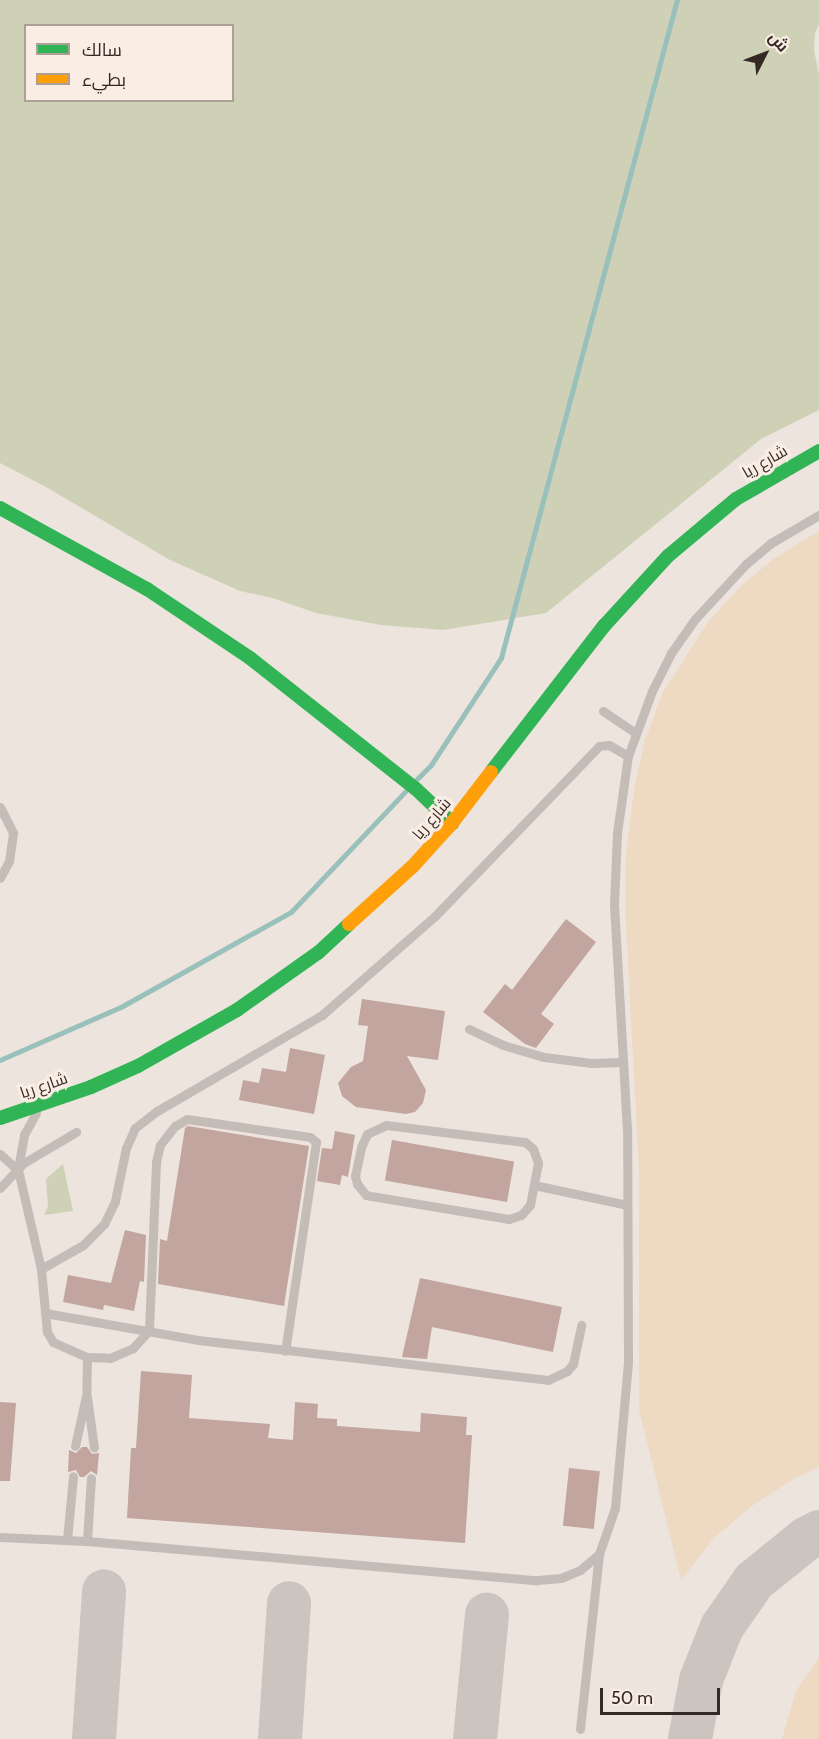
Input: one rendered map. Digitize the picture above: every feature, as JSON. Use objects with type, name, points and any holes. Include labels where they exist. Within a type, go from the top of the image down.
[{"type":"main road","name":"شارع ريا","points":[[0,1118],[41,1106],[138,1066],[261,995],[319,952],[371,906],[452,823],[604,626],[668,556],[736,499],[819,451]]},
{"type":"main road","points":[[0,508],[156,595],[250,658],[416,789],[452,823]]},
{"type":"lane","points":[[580,1729],[599,1554],[615,1508],[628,1363],[627,1205],[614,869],[621,796],[628,756],[651,691],[671,653],[695,619],[746,564],[771,543],[819,515]]},
{"type":"lane","points":[[603,711],[636,733]]},
{"type":"lane","points":[[41,1269],[83,1245],[104,1224],[115,1201],[126,1148],[135,1128],[157,1111],[322,1015],[435,916],[599,746],[609,745],[628,756]]},
{"type":"lane","points":[[0,807],[13,833],[9,861],[0,878]]},
{"type":"lane","points":[[469,1029],[503,1044],[544,1057],[592,1063],[622,1062]]},
{"type":"lane","points":[[41,1106],[24,1136],[18,1170],[41,1269],[47,1332],[53,1342],[87,1358],[110,1358],[133,1348],[149,1330],[154,1179],[160,1145],[174,1126],[187,1119],[314,1139],[317,1147],[285,1351]]},
{"type":"lane","points":[[386,1125],[525,1142],[534,1149],[538,1158],[534,1185],[530,1205],[525,1212],[509,1219],[366,1195],[357,1184],[355,1176],[363,1140],[373,1130],[386,1125]]},
{"type":"lane","points":[[0,1188],[27,1161],[76,1132]]},
{"type":"lane","points":[[0,1154],[18,1170]]},
{"type":"lane","points":[[534,1185],[627,1205]]},
{"type":"lane","points":[[45,1312],[285,1351],[354,1356],[548,1380],[567,1371],[573,1364],[581,1325]]},
{"type":"lane","points":[[87,1358],[86,1396],[94,1448]]},
{"type":"lane","points":[[75,1446],[86,1396]]},
{"type":"lane","points":[[67,1540],[72,1476]]},
{"type":"lane","points":[[87,1541],[91,1478]]},
{"type":"lane","points":[[0,1537],[87,1541],[537,1580],[570,1574],[599,1554]]},
{"type":"green space","points":[[0,0],[819,0],[819,24],[815,33],[814,50],[819,75],[819,410],[761,439],[546,613],[443,630],[381,625],[316,613],[273,598],[240,591],[170,560],[46,487],[0,463]]},
{"type":"green space","points":[[63,1164],[73,1211],[44,1215],[48,1206],[46,1179]]},
{"type":"sand","points":[[819,531],[819,1467],[797,1477],[752,1506],[715,1537],[681,1580],[639,1410],[639,1170],[625,905],[626,855],[634,789],[645,740],[663,692],[707,623],[740,587],[772,560]]},
{"type":"sand","points":[[819,1657],[819,1739],[782,1739],[796,1691]]},
{"type":"building","points":[[566,919],[596,942],[541,1014],[554,1024],[536,1048],[525,1044],[483,1012],[505,984],[512,990]]},
{"type":"building","points":[[362,999],[445,1011],[438,1060],[407,1056],[426,1090],[423,1103],[415,1112],[406,1114],[356,1107],[342,1096],[338,1083],[351,1067],[363,1061],[368,1026],[358,1025]]},
{"type":"building","points":[[290,1048],[325,1055],[314,1114],[239,1100],[243,1080],[259,1083],[262,1068],[286,1072]]},
{"type":"building","points":[[188,1126],[309,1146],[284,1306],[158,1284],[160,1239],[167,1241],[185,1128]]},
{"type":"building","points":[[335,1131],[355,1135],[348,1177],[342,1175],[340,1185],[317,1181],[322,1148],[332,1149]]},
{"type":"building","points":[[392,1140],[514,1162],[507,1202],[385,1180]]},
{"type":"building","points":[[125,1230],[146,1235],[144,1282],[140,1281],[134,1311],[104,1305],[103,1310],[63,1302],[68,1275],[111,1283]]},
{"type":"building","points":[[420,1278],[562,1307],[553,1352],[432,1327],[427,1359],[402,1357]]},
{"type":"building","points":[[141,1371],[192,1375],[189,1418],[270,1424],[268,1438],[293,1440],[295,1402],[318,1404],[317,1418],[337,1419],[337,1426],[420,1432],[421,1413],[467,1417],[466,1435],[472,1435],[465,1543],[127,1518],[131,1448],[136,1448]]},
{"type":"building","points":[[0,1402],[16,1403],[10,1481],[0,1481]]},
{"type":"building","points":[[82,1447],[87,1447],[92,1454],[99,1453],[97,1475],[91,1471],[84,1477],[80,1477],[76,1470],[68,1472],[69,1450],[76,1453]]},
{"type":"building","points":[[569,1468],[600,1471],[594,1529],[563,1526]]},
{"type":"waterway","points":[[417,779],[431,765],[501,658],[677,0]]},
{"type":"waterway","points":[[0,1060],[121,1007],[291,912],[405,792]]},
{"type":"taxiway","points":[[690,1739],[701,1680],[722,1627],[754,1581],[806,1539],[819,1532]]},
{"type":"taxiway","points":[[94,1739],[104,1591]]},
{"type":"taxiway","points":[[280,1739],[289,1603]]},
{"type":"taxiway","points":[[475,1739],[487,1615]]},
{"type":"traffic: fast","points":[[491,772],[604,626],[668,556],[736,499],[819,451]]},
{"type":"traffic: fast","points":[[0,508],[147,589],[250,658],[416,789],[452,823]]},
{"type":"traffic: fast","points":[[0,1118],[91,1087],[138,1066],[237,1010],[319,952],[349,924]]},
{"type":"traffic: slow","points":[[349,924],[413,866],[452,823],[491,772]]}]
